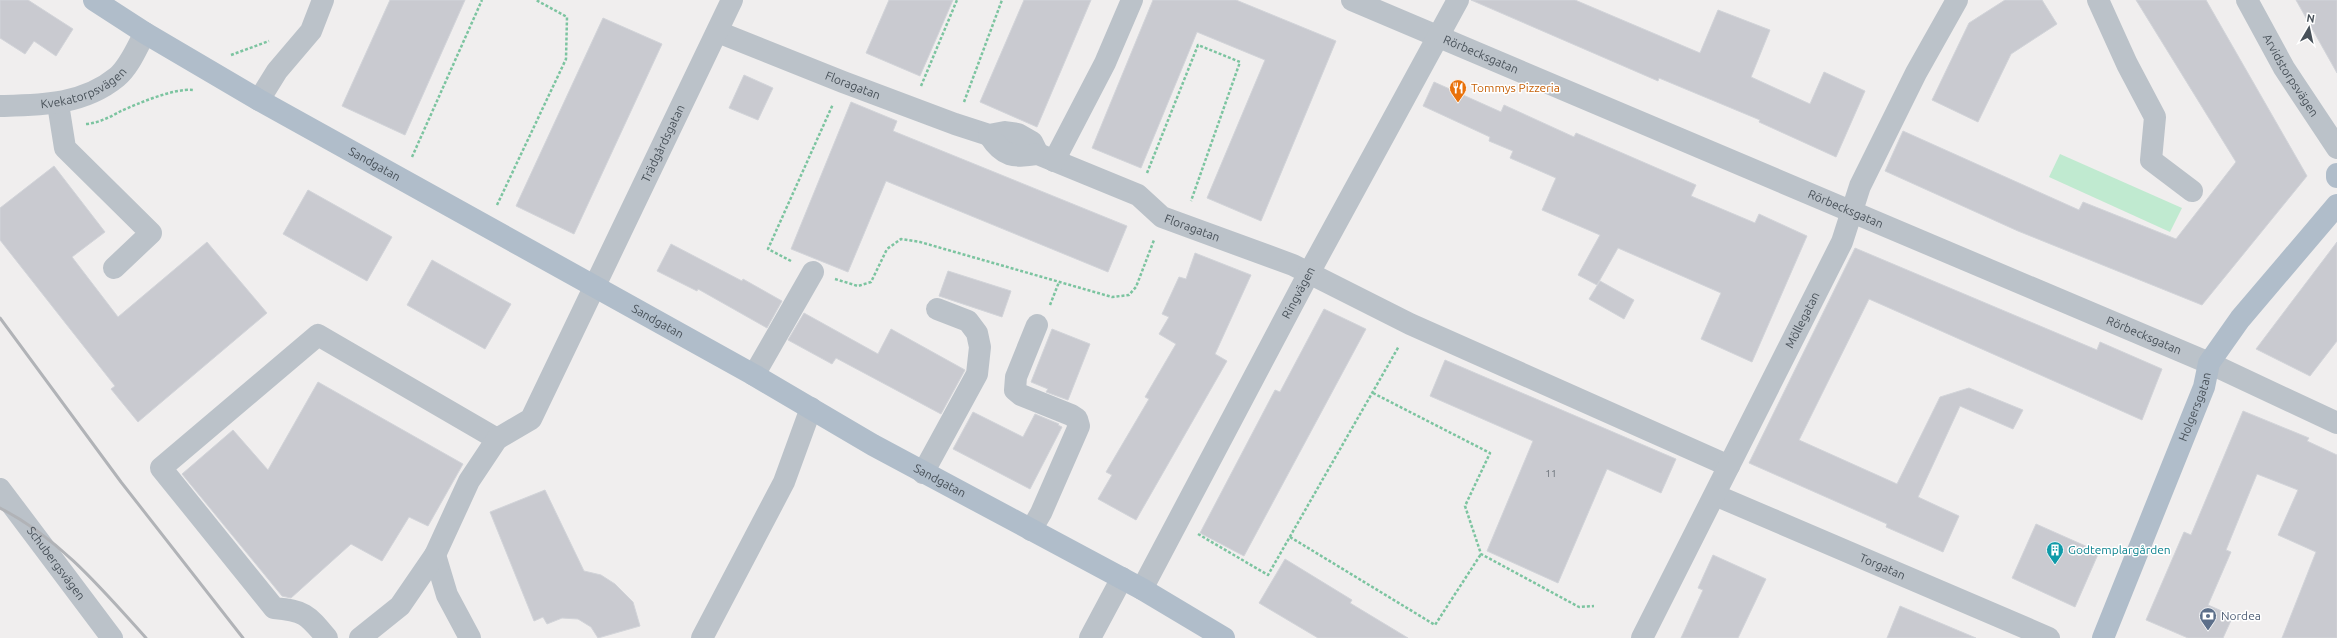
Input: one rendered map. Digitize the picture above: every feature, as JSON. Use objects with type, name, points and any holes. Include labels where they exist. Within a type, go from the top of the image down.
[{"type":"main road","name":"Sandgatan","points":[[94,0],[145,33],[260,100],[754,375],[923,473],[1142,589],[1224,638]]},
{"type":"main road","name":"Holgersgatan","points":[[2102,638],[2204,387],[2209,362],[2240,319],[2337,205]]},
{"type":"street","points":[[260,100],[277,71],[311,31],[323,0]]},
{"type":"street","name":"Trädgårdsgatan","points":[[497,439],[531,419],[596,287],[732,0]]},
{"type":"street","points":[[1046,158],[1105,63],[1132,0]]},
{"type":"street","name":"Rörbecksgatan","points":[[1352,0],[1438,35],[2209,362],[2337,423]]},
{"type":"street","name":"Ringvägen","points":[[1142,589],[1309,273],[1458,0]]},
{"type":"street","name":"Möllegatan","points":[[1642,638],[1842,242],[1854,211],[1860,186],[1916,72],[1957,0]]},
{"type":"street","points":[[2098,0],[2127,64],[2155,117],[2151,160],[2192,191]]},
{"type":"street","name":"Arvidstorpsvägen","points":[[2247,0],[2284,68],[2337,148]]},
{"type":"street","name":"Floragatan","points":[[718,32],[843,82],[989,135],[996,147],[1007,155],[1046,158],[1138,195],[1162,217],[1293,264],[1410,324],[1729,466]]},
{"type":"street","name":"Kvekatorpsvägen","points":[[0,106],[58,104],[80,98],[117,77],[128,63],[145,33]]},
{"type":"street","points":[[58,104],[65,148],[151,233],[114,268]]},
{"type":"street","points":[[754,375],[813,272]]},
{"type":"street","points":[[923,473],[977,374],[980,347],[977,333],[968,321],[937,308]]},
{"type":"street","points":[[1031,530],[1041,513],[1079,426],[1077,418],[1071,414],[1021,395],[1015,390],[1016,377],[1037,325]]},
{"type":"street","points":[[327,638],[313,622],[298,610],[274,608],[161,468],[318,335],[497,439],[469,481],[435,555],[400,606],[360,638]]},
{"type":"street","points":[[702,638],[784,482],[811,408]]},
{"type":"street","name":"Schubergsvägen","points":[[0,490],[112,638]]},
{"type":"street","name":"Torgatan","points":[[1715,495],[2049,638]]},
{"type":"street","points":[[435,555],[447,595],[470,638]]},
{"type":"street","points":[[1090,638],[1122,578]]},
{"type":"path","points":[[411,159],[482,0]]},
{"type":"path","points":[[498,205],[566,58],[567,17],[536,0]]},
{"type":"path","points":[[912,107],[957,0]]},
{"type":"path","points":[[956,124],[1002,0]]},
{"type":"path","points":[[219,76],[229,56],[272,40]]},
{"type":"path","points":[[1138,195],[1198,45],[1240,62],[1191,197],[1190,226]]},
{"type":"path","points":[[843,82],[768,250],[813,272],[858,286],[871,282],[888,249],[900,239],[920,242],[1112,297],[1129,295],[1136,287],[1162,217]]},
{"type":"path","points":[[61,125],[95,124],[130,107],[182,89],[192,90],[197,93]]},
{"type":"path","points":[[1178,523],[1268,575],[1373,393],[1410,324]]},
{"type":"path","points":[[1373,393],[1490,453],[1465,506],[1481,554],[1579,607],[1594,606]]},
{"type":"path","points":[[1290,536],[1434,625],[1481,554]]},
{"type":"green space","points":[[2060,154],[2182,208],[2170,232],[2049,177]]},
{"type":"building","points":[[0,0],[28,0],[73,29],[56,56],[34,41],[25,54],[0,38]]},
{"type":"building","points":[[390,0],[465,0],[405,135],[342,106]]},
{"type":"building","points":[[889,0],[953,0],[920,76],[866,53]]},
{"type":"building","points":[[1024,0],[1091,0],[1037,127],[980,102]]},
{"type":"building","points":[[1153,0],[1236,0],[1336,41],[1261,221],[1207,198],[1265,60],[1197,32],[1141,168],[1092,148]]},
{"type":"building","points":[[1471,0],[1575,0],[1700,53],[1718,10],[1770,30],[1751,77],[1810,104],[1824,72],[1865,91],[1836,157],[1759,122],[1760,120],[1659,78],[1658,81]]},
{"type":"building","points":[[2005,0],[2042,0],[2057,24],[2011,54],[1978,122],[1932,100],[1969,23]]},
{"type":"building","points":[[2136,0],[2206,0],[2307,176],[2202,305],[2018,231],[1885,171],[1903,131],[2079,210],[2083,202],[2176,239],[2236,162]]},
{"type":"building","points":[[2296,0],[2337,0],[2337,73]]},
{"type":"building","points":[[603,18],[662,44],[574,234],[516,206]]},
{"type":"building","points":[[744,75],[773,88],[758,120],[729,108]]},
{"type":"building","points":[[1434,82],[1501,112],[1504,105],[1574,137],[1576,133],[1696,185],[1691,196],[1755,223],[1759,214],[1807,236],[1752,362],[1701,339],[1721,293],[1618,248],[1597,285],[1578,275],[1600,235],[1542,210],[1556,178],[1510,158],[1513,151],[1489,141],[1490,137],[1423,106]]},
{"type":"building","points":[[851,102],[897,121],[893,131],[1127,226],[1108,272],[886,181],[848,272],[791,249]]},
{"type":"building","points":[[54,166],[105,232],[72,257],[118,317],[207,242],[267,313],[138,422],[111,389],[115,386],[0,240],[0,208]]},
{"type":"building","points":[[308,190],[392,237],[367,281],[283,234]]},
{"type":"building","points":[[2337,242],[2337,341],[2310,376],[2256,349]]},
{"type":"building","points":[[671,244],[742,281],[743,279],[782,301],[767,328],[698,289],[697,291],[657,271]]},
{"type":"building","points":[[1855,248],[2097,350],[2100,342],[2162,369],[2142,420],[1869,299],[1799,440],[1897,484],[1940,397],[1969,388],[2023,410],[2013,429],[1960,406],[1918,497],[1959,516],[1943,552],[1886,527],[1887,524],[1749,463]]},
{"type":"building","points":[[1195,253],[1251,275],[1215,354],[1227,361],[1136,520],[1098,499],[1112,475],[1106,472],[1149,399],[1145,397],[1176,344],[1159,334],[1169,317],[1162,314],[1179,277],[1186,279]]},
{"type":"building","points":[[432,260],[511,304],[485,349],[407,305]]},
{"type":"building","points":[[948,271],[1011,291],[1002,317],[939,296]]},
{"type":"building","points":[[1600,281],[1634,300],[1624,319],[1589,299]]},
{"type":"building","points":[[1324,309],[1366,329],[1244,556],[1200,533],[1275,390],[1280,392]]},
{"type":"building","points":[[804,313],[878,354],[891,329],[965,370],[941,414],[836,358],[832,364],[788,340]]},
{"type":"building","points":[[1052,329],[1090,344],[1068,400],[1046,392],[1048,389],[1031,382]]},
{"type":"building","points":[[1445,360],[1676,459],[1661,493],[1607,469],[1558,583],[1487,551],[1533,441],[1430,396]]},
{"type":"building","points":[[318,382],[463,464],[428,526],[409,517],[382,561],[351,544],[291,598],[282,596],[182,474],[233,430],[268,470]]},
{"type":"building","points":[[2243,411],[2309,438],[2307,441],[2337,455],[2337,638],[2282,638],[2316,552],[2278,535],[2298,490],[2257,474],[2226,550],[2231,552],[2208,605],[2233,616],[2223,638],[2188,638],[2146,620],[2184,532],[2191,535]]},
{"type":"building","points":[[973,412],[1023,437],[1035,414],[1059,424],[1058,425],[1062,427],[1030,489],[953,449]]},
{"type":"building","points":[[545,490],[584,571],[601,575],[615,584],[633,602],[640,626],[598,638],[591,627],[578,619],[562,618],[547,624],[543,617],[534,621],[490,512]]},
{"type":"building","name":"Godtemplargården","points":[[2036,524],[2099,552],[2075,607],[2012,578]]},
{"type":"building","points":[[1713,555],[1766,579],[1738,638],[1681,638],[1703,590],[1698,588]]},
{"type":"building","points":[[1285,559],[1352,600],[1350,603],[1408,638],[1318,638],[1259,603]]},
{"type":"building","points":[[1900,606],[1976,638],[1887,638]]},
{"type":"railway","points":[[0,318],[121,482],[243,638]]},
{"type":"railway","points":[[0,508],[42,534],[61,549],[96,583],[146,638]]},
{"type":"place","name":"Tommys Pizzeria","points":[[1458,103]]},
{"type":"place","name":"Godtemplargården","points":[[2055,565]]},
{"type":"place","name":"Nordea","points":[[2208,631]]}]
